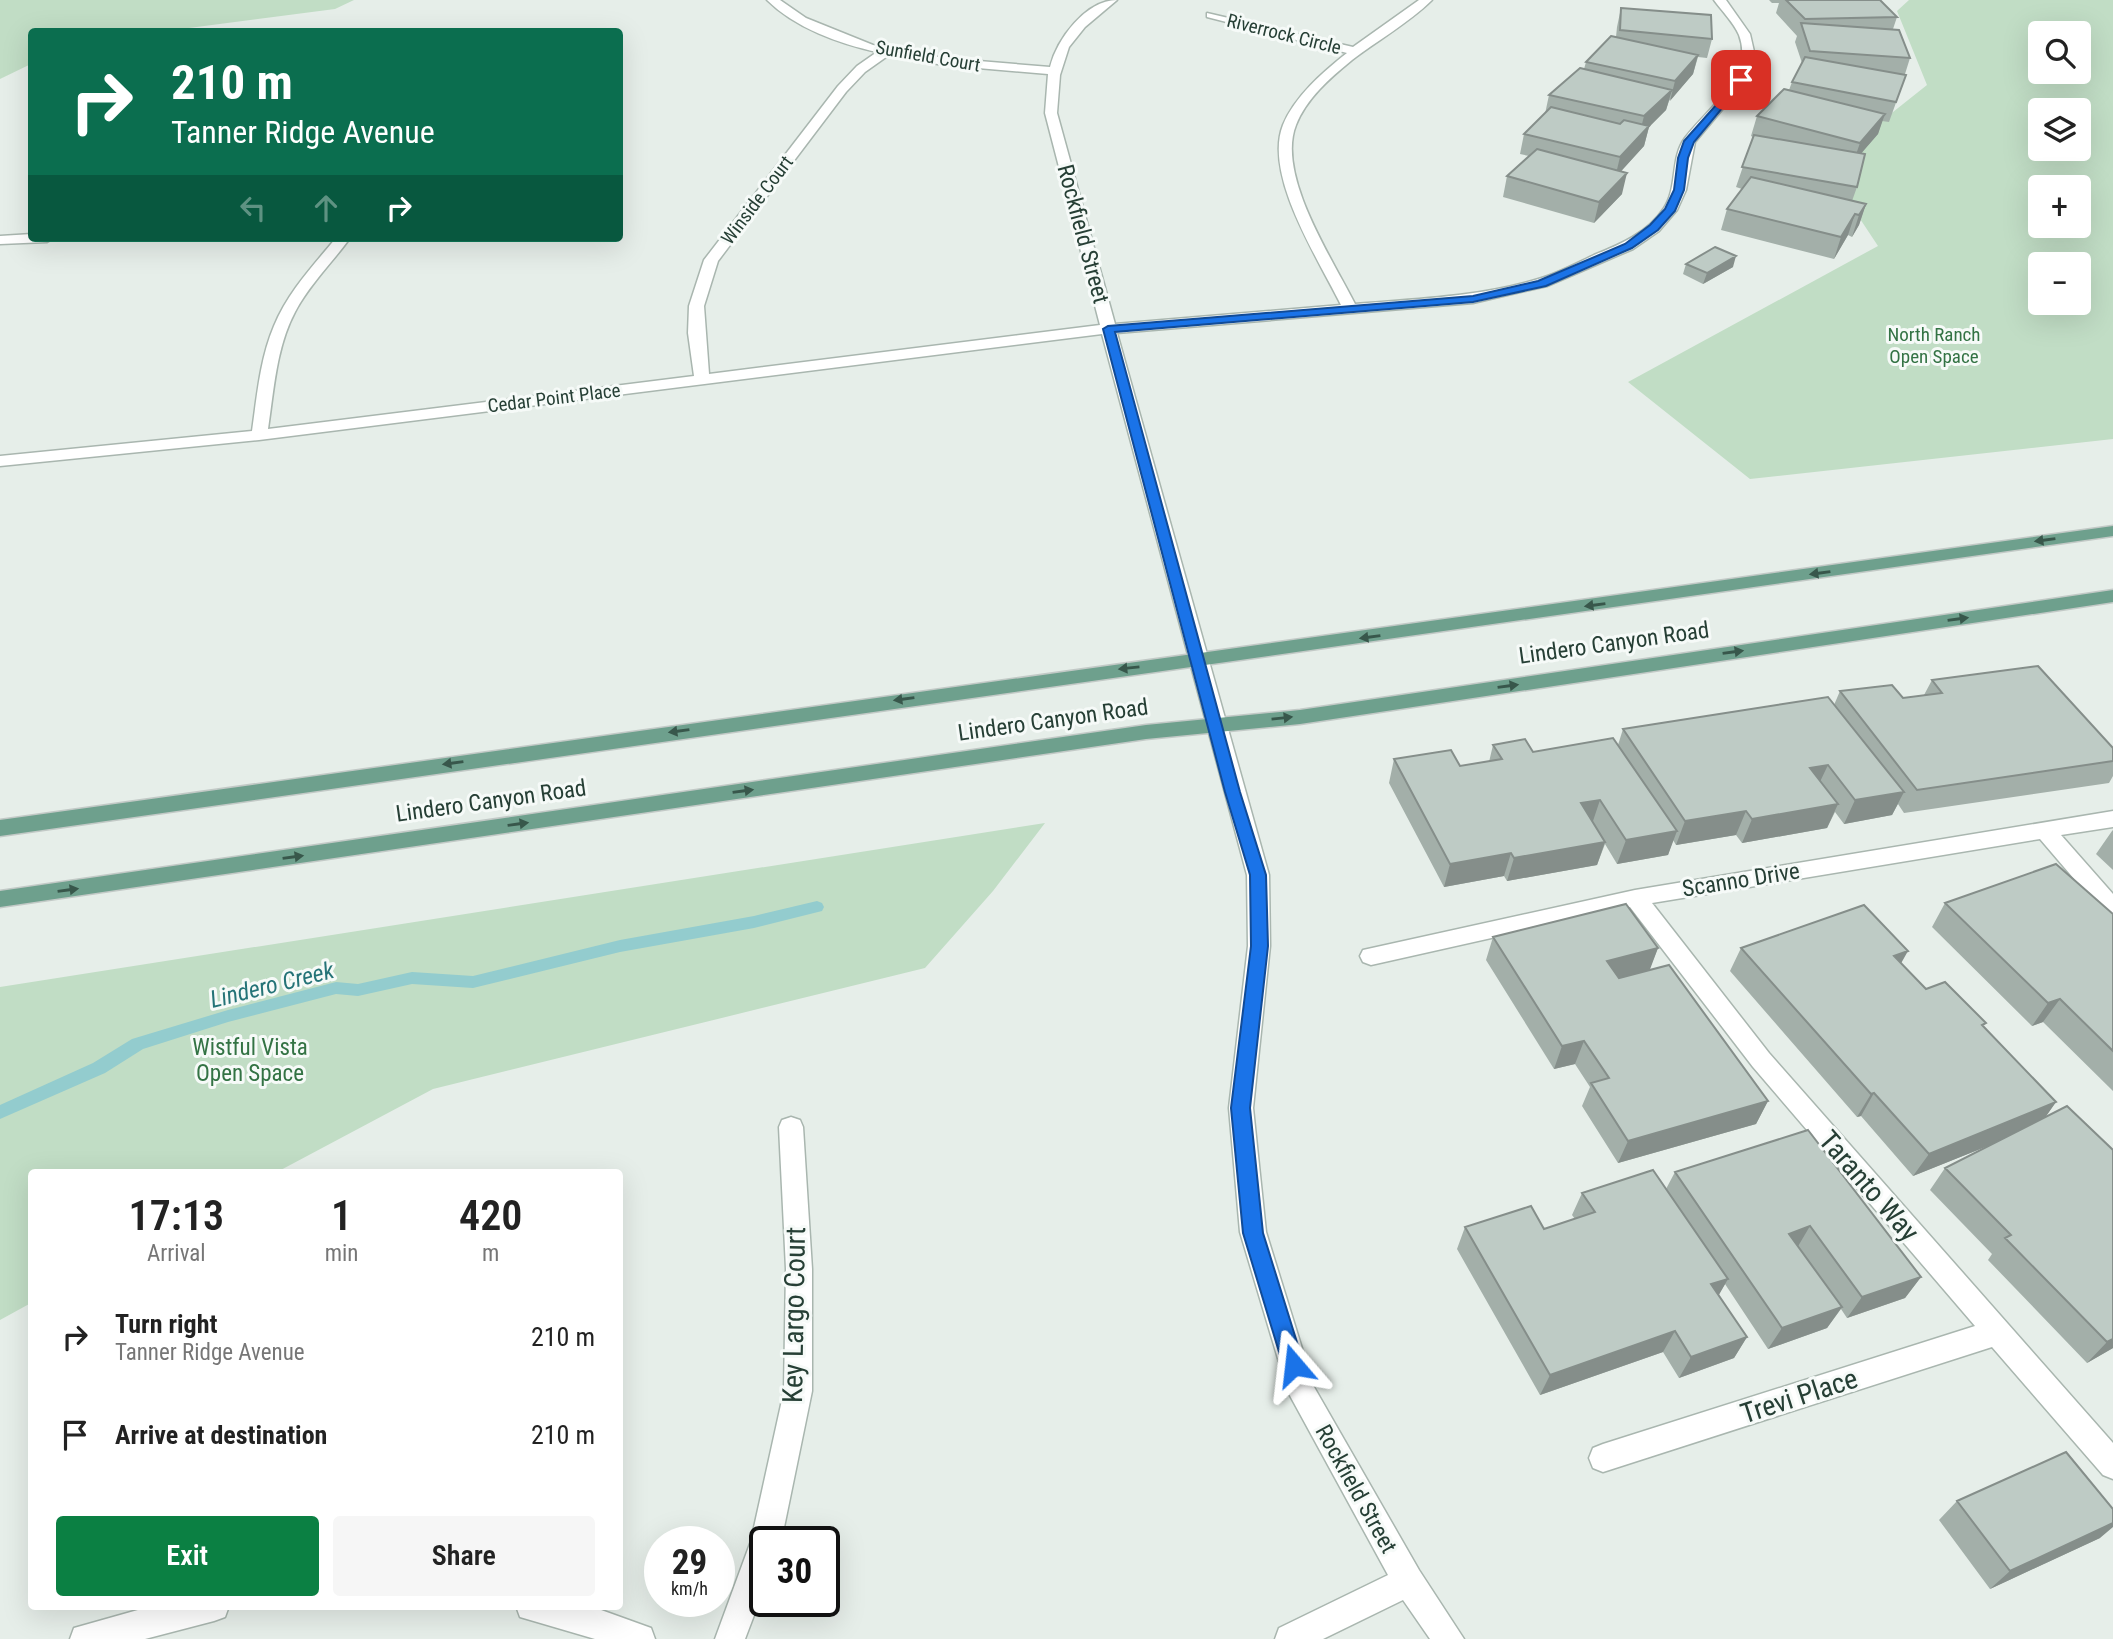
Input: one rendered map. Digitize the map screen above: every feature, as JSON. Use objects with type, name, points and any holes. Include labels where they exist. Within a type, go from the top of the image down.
[{"type":"main road","name":"Lindero Canyon Road","points":[[0,828],[1128,667],[1197,661],[2113,531]]},
{"type":"main road","name":"Lindero Canyon Road","points":[[0,900],[1146,732],[1300,717],[2113,596]]},
{"type":"street","name":"Sunfield Court","points":[[773,0],[800,18],[887,51],[967,66],[1052,71]]},
{"type":"street","name":"Rockfield Street","points":[[1111,0],[1075,30],[1060,52],[1052,71],[1051,113],[1214,725],[1258,875],[1259,946],[1241,1108],[1253,1233],[1302,1392],[1408,1581],[1448,1639]]},
{"type":"street","points":[[1351,310],[1292,186],[1284,146],[1291,120],[1305,98],[1358,52],[1426,0]]},
{"type":"street","name":"Cedar Point Place","points":[[0,461],[259,435],[1108,329],[1473,299],[1542,283],[1628,246],[1654,228],[1670,211],[1679,190],[1683,158],[1689,141],[1741,80],[1749,56],[1744,34],[1720,0]]},
{"type":"street","name":"Riverrock Circle","points":[[1211,15],[1358,52]]},
{"type":"street","name":"Winside Court","points":[[702,380],[693,311],[700,283],[711,260],[842,89],[861,69],[887,51]]},
{"type":"street","points":[[0,240],[28,239]]},
{"type":"street","points":[[259,435],[275,345],[287,313],[311,277],[340,242]]},
{"type":"street","name":"Scanno Drive","points":[[1371,956],[1635,898],[2113,819]]},
{"type":"street","points":[[2045,831],[2113,909]]},
{"type":"street","name":"Taranto Way","points":[[1635,898],[1761,1060],[1995,1333],[2113,1465]]},
{"type":"street","name":"Key Largo Court","points":[[769,1526],[798,1391],[799,1269],[790,1127]]},
{"type":"street","name":"Trevi Place","points":[[1603,1458],[1995,1333]]},
{"type":"street","points":[[1290,1639],[1408,1581]]},
{"type":"street","name":"Key Largo Court","points":[[730,1639],[749,1587]]},
{"type":"street","points":[[85,1639],[198,1610]]},
{"type":"street","points":[[555,1610],[640,1639]]},
{"type":"green space","points":[[0,0],[354,0],[335,9],[189,28],[28,28],[28,65],[0,79]]},
{"type":"green space","name":"North Ranch Open Space","points":[[1909,0],[2113,0],[2113,439],[1750,479],[1628,382],[1878,246],[1825,166],[1927,85],[1897,11]]},
{"type":"green space","name":"Wistful Vista Open Space","points":[[1045,823],[993,891],[925,968],[433,1089],[283,1169],[28,1169],[28,1305],[0,1320],[0,987]]},
{"type":"building","points":[[1786,0],[1880,0],[1897,17],[1805,19]]},
{"type":"building","points":[[1621,8],[1711,15],[1712,39],[1620,30]]},
{"type":"building","points":[[1801,23],[1899,30],[1910,58],[1810,51]]},
{"type":"building","points":[[1611,36],[1698,55],[1675,81],[1586,62]]},
{"type":"building","points":[[1805,57],[1906,75],[1896,102],[1792,82]]},
{"type":"building","points":[[1580,68],[1672,90],[1644,116],[1549,95]]},
{"type":"building","points":[[1784,89],[1885,114],[1860,143],[1757,116]]},
{"type":"building","points":[[1551,107],[1620,124],[1624,120],[1649,126],[1620,157],[1524,134]]},
{"type":"building","points":[[1754,135],[1865,154],[1857,187],[1742,167]]},
{"type":"building","points":[[1537,149],[1627,173],[1599,202],[1507,176]]},
{"type":"building","points":[[1751,177],[1866,204],[1859,215],[1855,214],[1841,237],[1727,209]]},
{"type":"building","points":[[1715,247],[1736,256],[1707,273],[1686,264]]},
{"type":"building","points":[[2038,666],[2113,748],[2113,761],[1917,790],[1840,691],[1892,685],[1903,698],[1942,693],[1932,680]]},
{"type":"building","points":[[1828,697],[1904,792],[1855,800],[1828,765],[1810,768],[1838,804],[1752,819],[1746,811],[1685,821],[1623,729]]},
{"type":"building","points":[[1613,738],[1677,831],[1626,840],[1600,800],[1581,803],[1605,842],[1514,858],[1511,853],[1450,864],[1394,759],[1451,750],[1460,766],[1502,759],[1493,745],[1525,739],[1533,752]]},
{"type":"building","points":[[2056,864],[2113,914],[2113,1051],[2060,999],[2048,1003],[1945,903]]},
{"type":"building","points":[[1626,904],[1658,948],[1607,961],[1619,978],[1669,965],[1768,1101],[1628,1141],[1591,1083],[1609,1078],[1584,1041],[1562,1046],[1493,937]]},
{"type":"building","points":[[1864,905],[1908,951],[1894,956],[1926,989],[1945,982],[1986,1023],[1982,1025],[2056,1102],[1929,1154],[1874,1093],[1871,1094],[1741,948]]},
{"type":"building","points":[[2067,1106],[2113,1150],[2113,1339],[2107,1342],[2005,1238],[2011,1235],[1945,1168]]},
{"type":"building","points":[[1808,1130],[1921,1277],[1862,1297],[1810,1226],[1789,1234],[1842,1307],[1782,1328],[1675,1172]]},
{"type":"building","points":[[1653,1170],[1728,1279],[1711,1284],[1747,1337],[1691,1357],[1675,1331],[1550,1375],[1465,1227],[1531,1206],[1544,1229],[1595,1212],[1582,1193]]},
{"type":"building","points":[[2066,1452],[2113,1509],[2113,1523],[2010,1571],[1957,1501]]},
{"type":"waterway","name":"Lindero Creek","points":[[0,1112],[99,1068],[138,1044],[228,1016],[336,988],[358,990],[412,978],[473,982],[620,946],[754,922],[817,907]]},
{"type":"route","points":[[1294,1365],[1253,1233],[1241,1108],[1259,946],[1258,875],[1214,725],[1108,329],[1473,299],[1542,283],[1628,246],[1654,228],[1670,211],[1679,190],[1683,158],[1689,141],[1741,80]]}]
